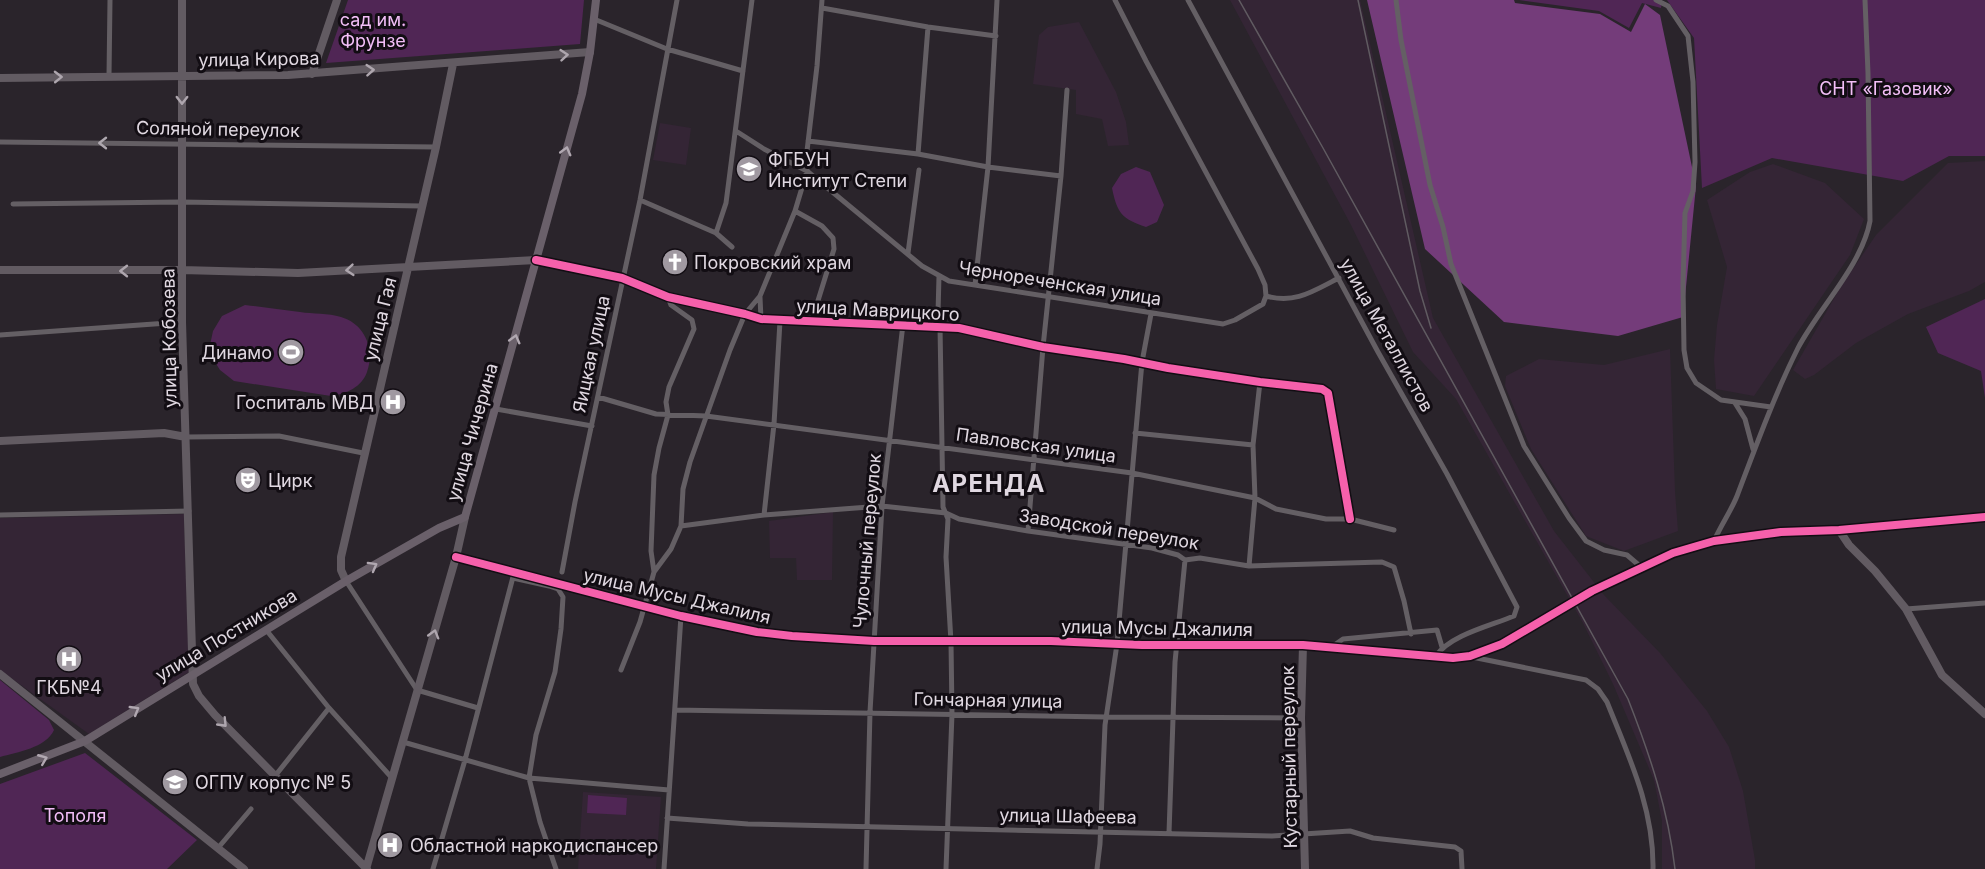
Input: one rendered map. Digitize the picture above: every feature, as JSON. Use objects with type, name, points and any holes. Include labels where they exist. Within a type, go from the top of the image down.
[{"type":"main road","name":"улица Чичерина","points":[[465,517],[582,94],[596,0]]},
{"type":"main road","name":"улица Постникова","points":[[0,774],[85,741],[267,631],[346,580],[439,528],[465,517]]},
{"type":"street","points":[[109,76],[110,0]]},
{"type":"street","name":"улица Кобозева","points":[[182,0],[182,322],[193,675]]},
{"type":"street","points":[[312,74],[337,0]]},
{"type":"street","name":"Яицкая улица","points":[[562,572],[640,200],[666,49],[677,0]]},
{"type":"street","points":[[716,233],[726,203],[752,0]]},
{"type":"street","points":[[621,670],[645,607],[654,572],[671,549],[681,526],[683,489],[706,416],[745,314],[760,296],[795,211],[807,171],[822,0]]},
{"type":"street","points":[[975,285],[988,167],[997,0]]},
{"type":"street","points":[[1115,0],[1258,269],[1265,285],[1266,296],[1283,300],[1304,296],[1339,278]]},
{"type":"street","name":"улица Металлистов","points":[[1188,0],[1517,606],[1514,616],[1442,646]]},
{"type":"street","points":[[1396,0],[1401,40],[1430,186],[1443,227],[1451,264],[1524,446],[1586,541],[1604,550],[1627,555],[1641,567]]},
{"type":"street","points":[[1656,0],[1668,6],[1688,36],[1690,47],[1695,134],[1693,191],[1685,213],[1683,284],[1684,350],[1687,368],[1696,382],[1721,400],[1771,407]]},
{"type":"street","points":[[1714,540],[1736,499],[1753,450],[1799,347],[1856,257],[1864,242],[1870,221],[1869,73],[1865,0]]},
{"type":"street","points":[[822,8],[928,27],[996,36]]},
{"type":"street","points":[[594,19],[666,49],[743,71]]},
{"type":"street","points":[[918,154],[928,27]]},
{"type":"street","name":"улица Кирова","points":[[0,78],[312,74],[590,52]]},
{"type":"street","name":"улица Гая","points":[[346,580],[341,570],[341,557],[363,453],[436,147],[453,64]]},
{"type":"street","points":[[1028,531],[1067,90]]},
{"type":"street","name":"Чернореченская улица","points":[[736,131],[764,149],[807,171],[922,266],[949,281],[1223,324],[1263,304],[1266,296]]},
{"type":"street","points":[[808,141],[918,154],[988,167],[1061,176]]},
{"type":"street","name":"Соляной переулок","points":[[0,142],[436,147]]},
{"type":"street","points":[[908,253],[919,170]]},
{"type":"street","points":[[640,200],[716,233],[732,247]]},
{"type":"street","points":[[14,204],[181,202],[422,206]]},
{"type":"street","points":[[795,211],[822,226],[833,238],[834,249],[812,320]]},
{"type":"street","name":"улица Маврицкого","points":[[0,270],[182,270],[298,273],[536,260],[622,278],[668,297],[761,319],[959,328],[1043,347],[1260,382],[1322,389],[1328,393],[1350,519]]},
{"type":"street","points":[[938,314],[939,276]]},
{"type":"street","points":[[760,296],[761,319]]},
{"type":"street","points":[[654,572],[651,551],[654,475],[668,415],[666,402],[669,387],[694,329],[692,320],[671,305],[668,297]]},
{"type":"street","points":[[1097,869],[1106,717],[1117,644],[1142,362],[1151,314]]},
{"type":"street","points":[[764,515],[774,424],[780,321]]},
{"type":"street","points":[[0,335],[182,322]]},
{"type":"street","name":"Чулочный переулок","points":[[866,869],[870,712],[882,506],[903,324]]},
{"type":"street","points":[[940,326],[943,507],[947,516],[946,557],[952,714],[946,869]]},
{"type":"street","points":[[1249,566],[1256,498],[1252,445],[1260,382]]},
{"type":"street","name":"Павловская улица","points":[[598,397],[642,412],[706,416],[774,424],[890,442],[1132,473],[1256,498],[1276,509],[1326,519],[1350,519],[1394,530]]},
{"type":"street","points":[[1736,403],[1746,419],[1753,450]]},
{"type":"street","points":[[496,409],[592,426]]},
{"type":"street","points":[[0,441],[164,433],[186,437],[279,435],[363,453]]},
{"type":"street","points":[[1135,433],[1252,445]]},
{"type":"street","points":[[681,526],[764,515],[882,506],[947,516]]},
{"type":"street","points":[[0,515],[189,511]]},
{"type":"street","name":"Заводской переулок","points":[[947,516],[1028,531],[1152,548],[1178,555],[1185,560],[1200,558],[1249,566],[1329,562],[1388,563],[1394,567],[1411,634]]},
{"type":"street","name":"улица Чичерина","points":[[366,869],[456,557],[465,517]]},
{"type":"street","name":"улица Мусы Джалиля","points":[[456,557],[513,575],[757,633],[874,641],[1051,641],[1117,644],[1332,646],[1453,658],[1470,656],[1502,644],[1592,591],[1673,553],[1714,540],[1790,531],[1839,530],[1985,517]]},
{"type":"street","points":[[1839,530],[1849,545],[1875,571],[1906,609],[1942,675],[1985,714]]},
{"type":"street","points":[[1169,833],[1175,662],[1185,560]]},
{"type":"street","points":[[433,869],[465,760],[513,575],[558,589],[563,597],[555,672],[536,735],[529,778],[540,822],[556,869]]},
{"type":"street","points":[[346,580],[417,690],[478,708]]},
{"type":"street","points":[[1906,609],[1985,603]]},
{"type":"street","points":[[664,869],[681,616]]},
{"type":"street","points":[[1332,646],[1343,639],[1365,635],[1411,634],[1437,630],[1442,646],[1436,656]]},
{"type":"street","points":[[267,631],[329,708],[392,778]]},
{"type":"street","name":"Кустарный переулок","points":[[1303,645],[1301,718],[1305,869]]},
{"type":"street","points":[[1470,656],[1566,674],[1586,680],[1599,689],[1607,702],[1643,793],[1654,850],[1653,869]]},
{"type":"street","points":[[0,674],[244,869]]},
{"type":"street","points":[[193,675],[193,684],[199,696],[366,869]]},
{"type":"street","points":[[275,776],[329,708]]},
{"type":"street","name":"Гончарная улица","points":[[675,710],[1301,718]]},
{"type":"street","points":[[403,742],[529,778],[669,790]]},
{"type":"street","points":[[218,848],[251,809]]},
{"type":"street","name":"улица Шафеева","points":[[667,818],[748,824],[1272,836],[1350,831],[1373,838],[1455,847],[1461,851],[1462,869]]},
{"type":"shaded area","points":[[1230,0],[1360,0],[1433,318],[1554,531],[1604,595],[1660,653],[1707,711],[1729,747],[1743,791],[1755,869],[1662,869],[1662,821],[1654,780],[1613,684],[1583,623],[1456,399],[1413,352],[1351,225]]},
{"type":"shaded area","points":[[1367,0],[1514,0],[1515,3],[1600,14],[1631,32],[1645,4],[1660,15],[1696,186],[1683,317],[1618,336],[1504,322],[1425,249]]},
{"type":"shaded area","points":[[1079,22],[1116,92],[1126,122],[1129,145],[1108,146],[1102,119],[1076,114],[1076,90],[1033,84],[1039,35],[1048,27]]},
{"type":"shaded area","points":[[660,123],[691,128],[686,165],[653,160]]},
{"type":"shaded area","points":[[1985,161],[1985,282],[1969,291],[1908,314],[1856,343],[1814,375],[1805,379],[1793,370],[1840,288],[1876,235],[1948,163]]},
{"type":"shaded area","points":[[1773,164],[1825,183],[1864,219],[1850,255],[1754,396],[1716,389],[1714,360],[1717,325],[1727,267],[1707,200],[1750,172]]},
{"type":"shaded area","points":[[1670,349],[1678,531],[1624,551],[1586,536],[1531,449],[1505,386],[1506,376],[1539,359],[1604,365]]},
{"type":"shaded area","points":[[833,512],[832,580],[797,580],[796,558],[770,558],[769,521]]},
{"type":"shaded area","points":[[184,514],[189,672],[89,734],[0,670],[0,518]]},
{"type":"shaded area","points":[[583,792],[661,797],[656,869],[578,869]]},
{"type":"green space","name":"сад им. Фрунзе","points":[[348,0],[584,0],[580,44],[326,63]]},
{"type":"green space","points":[[1519,0],[1662,0],[1661,8],[1642,3],[1629,28],[1599,11]]},
{"type":"green space","name":"СНТ «Газовик»","points":[[1667,0],[1985,0],[1985,156],[1949,156],[1903,181],[1772,158],[1702,188],[1694,38]]},
{"type":"green space","points":[[1136,167],[1150,172],[1164,205],[1157,222],[1146,227],[1131,221],[1122,214],[1116,204],[1112,188],[1121,174]]},
{"type":"green space","points":[[1985,299],[1985,398],[1981,371],[1938,353],[1926,327]]},
{"type":"green space","name":"Динамо","points":[[245,305],[331,315],[349,320],[362,331],[369,346],[369,363],[365,377],[353,389],[331,396],[234,381],[220,370],[213,359],[210,345],[213,331],[222,316]]},
{"type":"green space","points":[[0,680],[49,720],[54,730],[45,741],[38,745],[0,757]]},
{"type":"green space","name":"Тополя","points":[[85,753],[197,840],[167,869],[0,869],[0,784]]},
{"type":"green space","points":[[588,795],[627,798],[626,815],[587,813]]},
{"type":"railway","points":[[1239,0],[1628,699],[1657,782],[1668,825],[1675,869]]},
{"type":"railway","points":[[1358,0],[1420,291],[1431,328]]},
{"type":"cycle path","points":[[536,260],[622,278],[668,297],[761,319],[959,328],[1043,347],[1260,382],[1322,389],[1328,393],[1350,519]]},
{"type":"cycle path","points":[[456,557],[681,616],[757,632],[792,636],[874,641],[1303,645],[1453,658],[1470,656],[1502,644],[1592,591],[1673,553],[1714,541],[1781,532],[1839,530],[1985,517]]},
{"type":"place","name":"ФГБУН Институт Степи","points":[[749,169]]},
{"type":"place","name":"Покровский храм","points":[[675,262]]},
{"type":"place","name":"Динамо","points":[[291,352]]},
{"type":"place","name":"Госпиталь МВД","points":[[393,402]]},
{"type":"place","name":"Цирк","points":[[248,480]]},
{"type":"place","name":"ГКБ№4","points":[[69,659]]},
{"type":"place","name":"ОГПУ корпус № 5","points":[[175,782]]},
{"type":"place","name":"Областной наркодиспансер","points":[[390,845]]},
{"type":"district","name":"АРЕНДА","points":[[989,483]]}]
